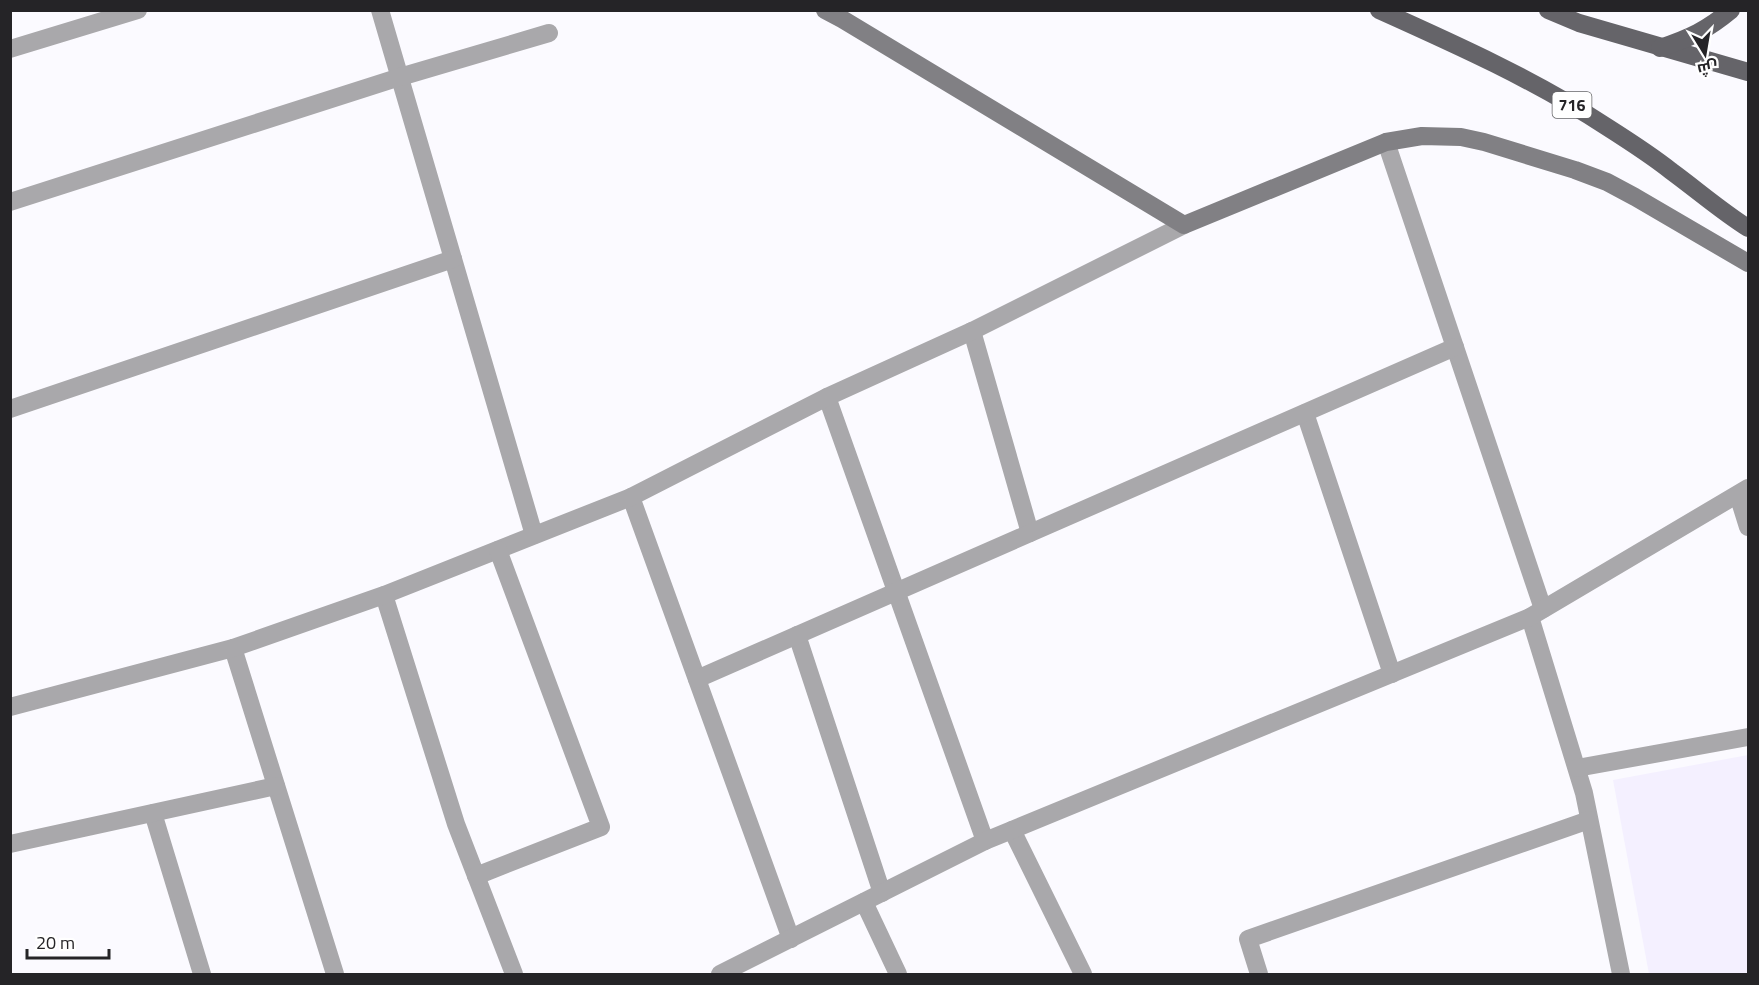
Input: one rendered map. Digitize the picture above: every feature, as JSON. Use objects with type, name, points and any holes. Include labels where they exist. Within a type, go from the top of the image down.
[{"type":"main road","name":"716","points":[[1379,10],[1542,87],[1607,127],[1749,228]]},
{"type":"main road","points":[[1548,10],[1579,23],[1660,48],[1749,72]]},
{"type":"main road","points":[[1660,48],[1687,39],[1712,26],[1731,10]]},
{"type":"street","points":[[10,49],[138,10]]},
{"type":"street","points":[[380,10],[534,535]]},
{"type":"street","points":[[825,10],[1184,225]]},
{"type":"street","points":[[10,202],[400,77],[549,33]]},
{"type":"street","points":[[10,707],[233,648],[384,595],[631,497],[827,397],[972,331],[1184,225],[1386,142],[1422,136],[1461,137],[1575,170],[1607,182],[1749,263]]},
{"type":"street","points":[[1386,142],[1455,347],[1537,613],[1584,793],[1621,975]]},
{"type":"street","points":[[10,409],[453,259]]},
{"type":"street","points":[[972,331],[1030,533]]},
{"type":"street","points":[[697,679],[1455,347]]},
{"type":"street","points":[[827,397],[985,841]]},
{"type":"street","points":[[1305,413],[1392,674]]},
{"type":"street","points":[[720,975],[985,841],[1537,613],[1743,492],[1749,526]]},
{"type":"street","points":[[631,497],[791,939]]},
{"type":"street","points":[[476,876],[601,827],[498,550]]},
{"type":"street","points":[[384,595],[456,824],[514,975]]},
{"type":"street","points":[[797,635],[882,893]]},
{"type":"street","points":[[233,648],[335,975]]},
{"type":"street","points":[[1577,768],[1749,737]]},
{"type":"street","points":[[10,844],[276,786]]},
{"type":"street","points":[[153,813],[202,975]]},
{"type":"street","points":[[1259,975],[1248,939],[1589,820]]},
{"type":"street","points":[[1012,830],[1083,975]]},
{"type":"street","points":[[864,902],[898,975]]},
{"type":"shaded area","points":[[1748,755],[1748,974],[1649,974],[1613,780]]}]
